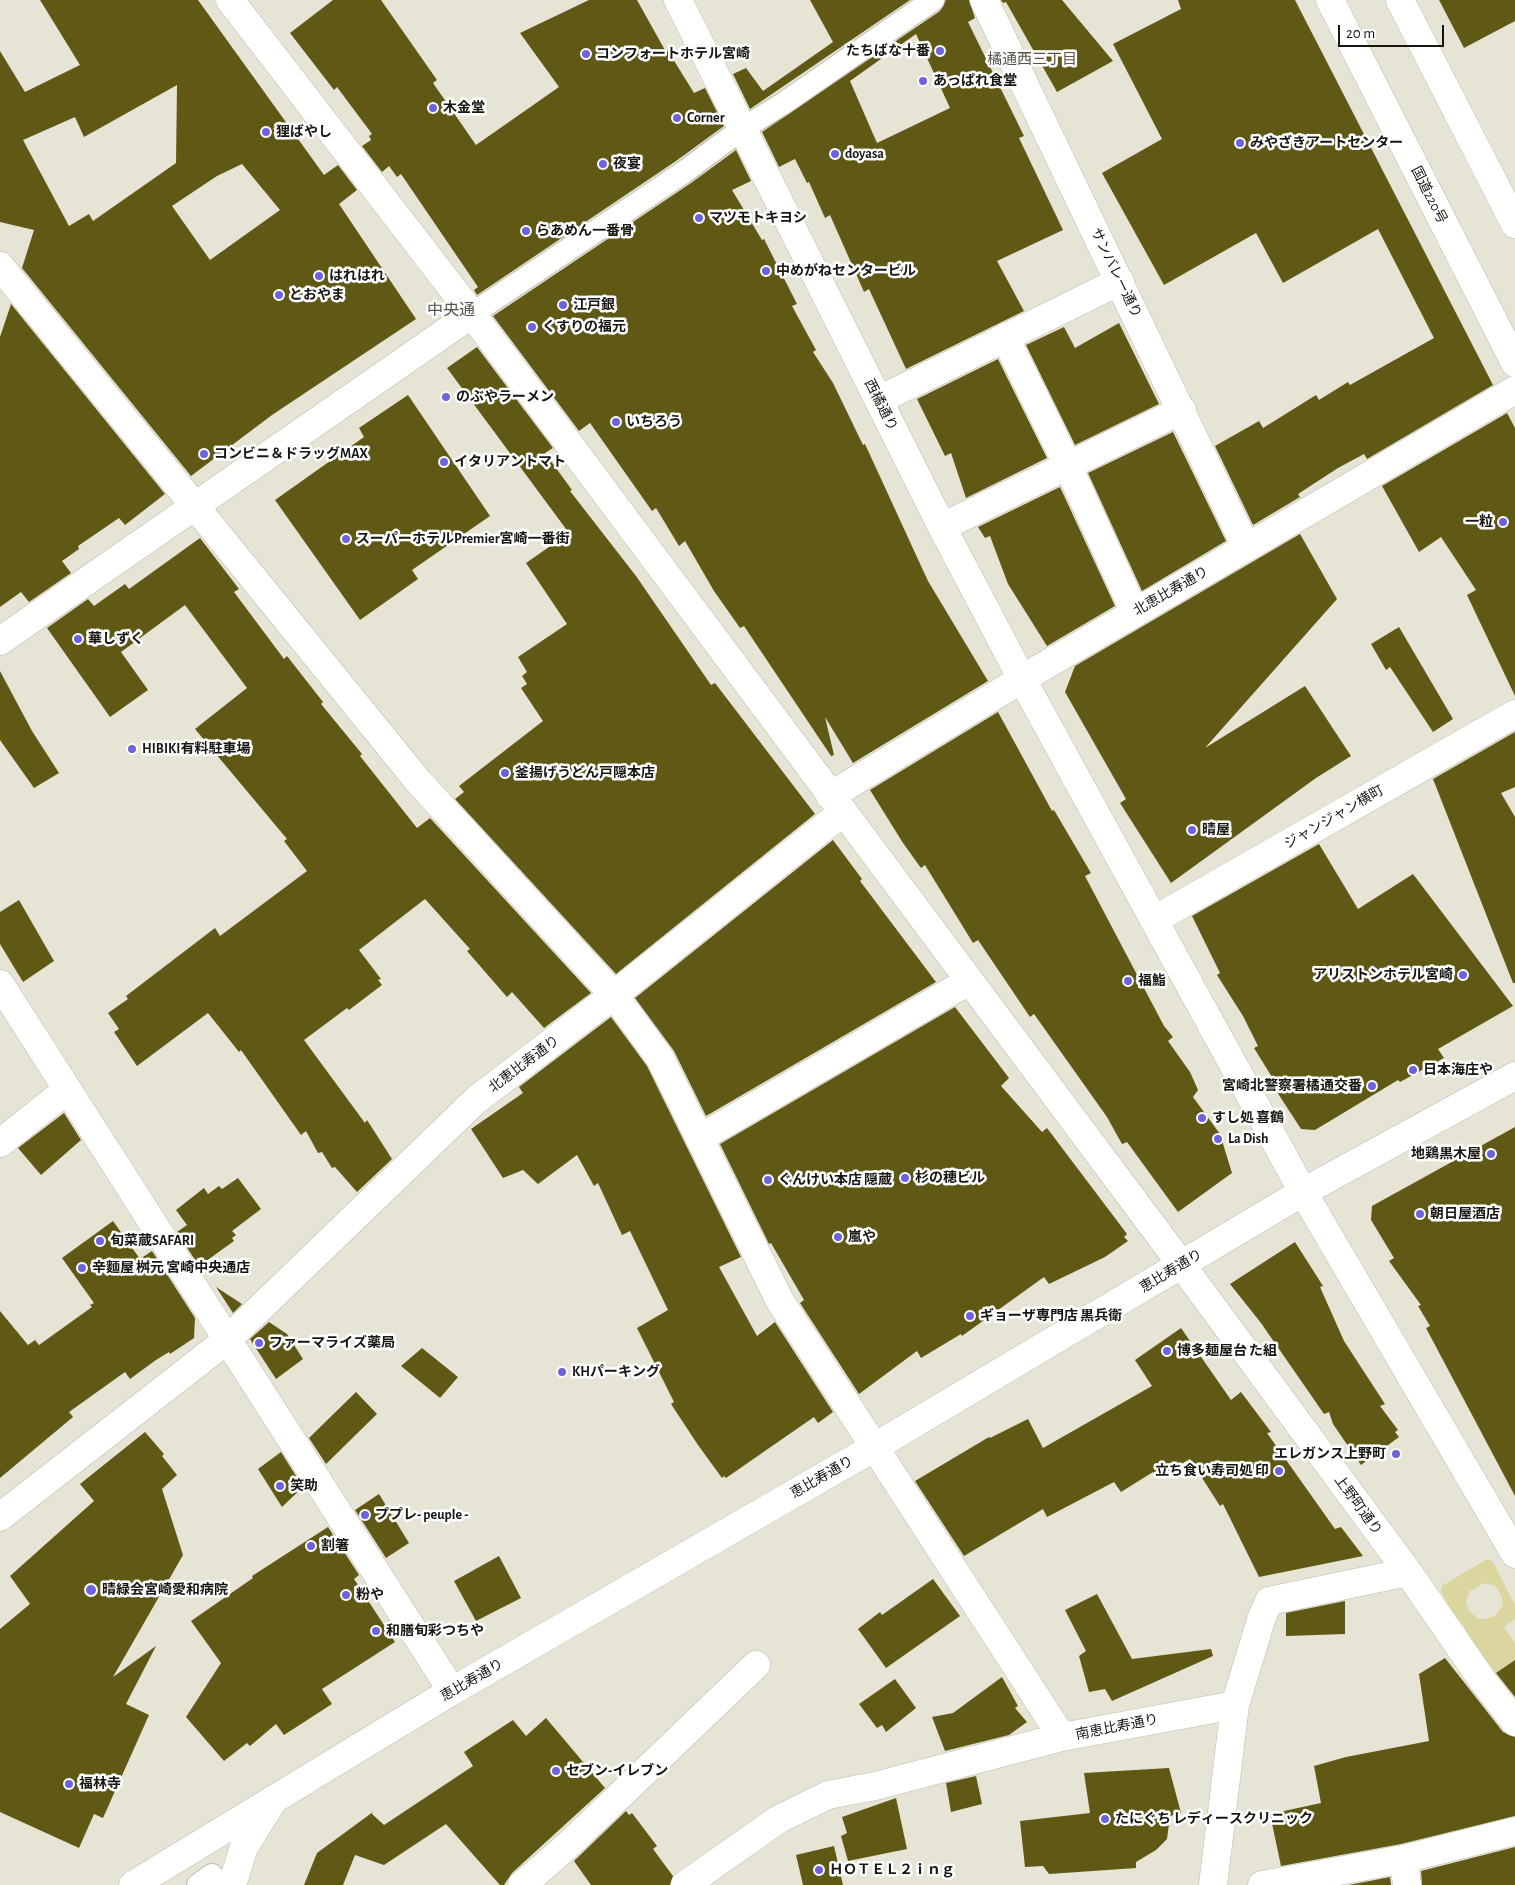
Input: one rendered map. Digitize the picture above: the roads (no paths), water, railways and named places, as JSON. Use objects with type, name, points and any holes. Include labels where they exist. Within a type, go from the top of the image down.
[{"type":"main road","name":"上野町通り","points":[[230,0],[472,314],[1181,1264],[1408,1572],[1482,1681],[1515,1722]]},
{"type":"main road","name":"西橘通り","points":[[678,0],[942,527],[1022,679],[1303,1192]]},
{"type":"main road","name":"サンバレー通り","points":[[984,0],[1182,410],[1246,548]]},
{"type":"main road","name":"国道220号","points":[[1330,0],[1515,363]]},
{"type":"main road","points":[[1400,0],[1515,224]]},
{"type":"main road","name":"南恵比寿通り","points":[[0,266],[418,781],[614,996],[660,1058],[780,1301],[873,1448],[1062,1737],[1235,1705]]},
{"type":"main road","points":[[879,400],[1120,281]]},
{"type":"main road","points":[[0,641],[472,314]]},
{"type":"main road","points":[[1004,337],[1068,466],[1134,613]]},
{"type":"main road","name":"北恵比寿通り","points":[[0,1517],[227,1340],[476,1100],[614,996],[836,804],[1022,679],[1515,390]]},
{"type":"main road","points":[[942,527],[1182,410]]},
{"type":"main road","name":"ジャンジャン横町","points":[[1154,920],[1515,714]]},
{"type":"main road","points":[[700,1138],[969,980]]},
{"type":"main road","points":[[0,984],[452,1691]]},
{"type":"main road","name":"恵比寿通り","points":[[133,1885],[452,1691],[873,1448],[1303,1192],[1515,1076]]},
{"type":"main road","points":[[0,1143],[67,1090]]},
{"type":"main road","points":[[1303,1192],[1512,1539]]},
{"type":"main road","points":[[1213,1885],[1235,1705],[1262,1617],[1269,1601],[1408,1572]]},
{"type":"main road","points":[[522,1885],[564,1848],[756,1665]]},
{"type":"main road","points":[[685,1885],[779,1819],[828,1796],[1062,1737]]},
{"type":"main road","points":[[232,1885],[244,1847],[274,1799]]},
{"type":"main road","points":[[1262,1885],[1406,1872],[1515,1831]]},
{"type":"street","points":[[472,314],[684,172],[742,129],[784,103],[934,0]]},
{"type":"street","points":[[198,1885],[212,1875],[212,1885]]},
{"type":"place","name":"たちばな十番","points":[[940,51]]},
{"type":"place","name":"コンフォートホテル宮崎","points":[[586,54]]},
{"type":"place","name":"あっぱれ食堂","points":[[923,81]]},
{"type":"place","name":"木金堂","points":[[433,108]]},
{"type":"place","name":"Corner","points":[[677,118]]},
{"type":"place","name":"狸ばやし","points":[[266,132]]},
{"type":"place","name":"みやざきアートセンター","points":[[1240,143]]},
{"type":"place","name":"doyasa","points":[[835,154]]},
{"type":"place","name":"夜宴","points":[[603,164]]},
{"type":"place","name":"マツモトキヨシ","points":[[699,218]]},
{"type":"place","name":"らあめん一番骨","points":[[526,231]]},
{"type":"place","name":"中めがねセンタービル","points":[[766,271]]},
{"type":"place","name":"はれはれ","points":[[319,276]]},
{"type":"place","name":"とおやま","points":[[279,295]]},
{"type":"place","name":"江戸銀","points":[[563,305]]},
{"type":"place","name":"くすりの福元","points":[[532,327]]},
{"type":"place","name":"のぶやラーメン","points":[[446,397]]},
{"type":"place","name":"いちろう","points":[[616,422]]},
{"type":"place","name":"コンビニ＆ドラッグMAX","points":[[204,454]]},
{"type":"place","name":"イタリアントマト","points":[[444,462]]},
{"type":"place","name":"一粒","points":[[1503,522]]},
{"type":"place","name":"スーパーホテルPremier宮崎一番街","points":[[346,539]]},
{"type":"place","name":"華しずく","points":[[78,639]]},
{"type":"place","name":"HIBIKI有料駐車場","points":[[132,749]]},
{"type":"place","name":"釜揚げうどん戸隠本店","points":[[505,773]]},
{"type":"place","name":"晴屋","points":[[1192,830]]},
{"type":"place","name":"アリストンホテル宮崎","points":[[1463,975]]},
{"type":"place","name":"福鮨","points":[[1128,981]]},
{"type":"place","name":"日本海庄や","points":[[1413,1070]]},
{"type":"place","name":"宮崎北警察署橘通交番","points":[[1372,1086]]},
{"type":"place","name":"すし処 喜鶴","points":[[1202,1118]]},
{"type":"place","name":"La Dish","points":[[1218,1139]]},
{"type":"place","name":"地鶏黒木屋","points":[[1491,1154]]},
{"type":"place","name":"杉の穂ビル","points":[[905,1178]]},
{"type":"place","name":"ぐんけい本店 隠蔵","points":[[768,1180]]},
{"type":"place","name":"朝日屋酒店","points":[[1420,1214]]},
{"type":"place","name":"嵐や","points":[[838,1237]]},
{"type":"place","name":"旬菜蔵SAFARI","points":[[100,1241]]},
{"type":"place","name":"辛麵屋 桝元 宮崎中央通店","points":[[82,1268]]},
{"type":"place","name":"ギョーザ専門店 黒兵衛","points":[[970,1316]]},
{"type":"place","name":"ファーマライズ薬局","points":[[259,1343]]},
{"type":"place","name":"博多麺屋台 た組","points":[[1167,1351]]},
{"type":"place","name":"KHパーキング","points":[[562,1372]]},
{"type":"place","name":"エレガンス上野町","points":[[1396,1454]]},
{"type":"place","name":"立ち食い寿司処 印","points":[[1279,1471]]},
{"type":"place","name":"笑助","points":[[280,1486]]},
{"type":"place","name":"ププレ- peuple -","points":[[365,1515]]},
{"type":"place","name":"割箸","points":[[311,1546]]},
{"type":"place","name":"晴緑会宮崎愛和病院","points":[[91,1590]]},
{"type":"place","name":"粉や","points":[[346,1595]]},
{"type":"place","name":"和膳旬彩つちや","points":[[376,1631]]},
{"type":"place","name":"セブン-イレブン","points":[[556,1771]]},
{"type":"place","name":"福林寺","points":[[69,1784]]},
{"type":"place","name":"たにぐち レディースクリニック","points":[[1105,1819]]},
{"type":"place","name":"ＨＯＴＥＬ２ｉｎｇ","points":[[819,1870]]},
{"type":"district","name":"橘通西三丁目","points":[[1032,59]]},
{"type":"district","name":"中央通","points":[[451,310]]}]
